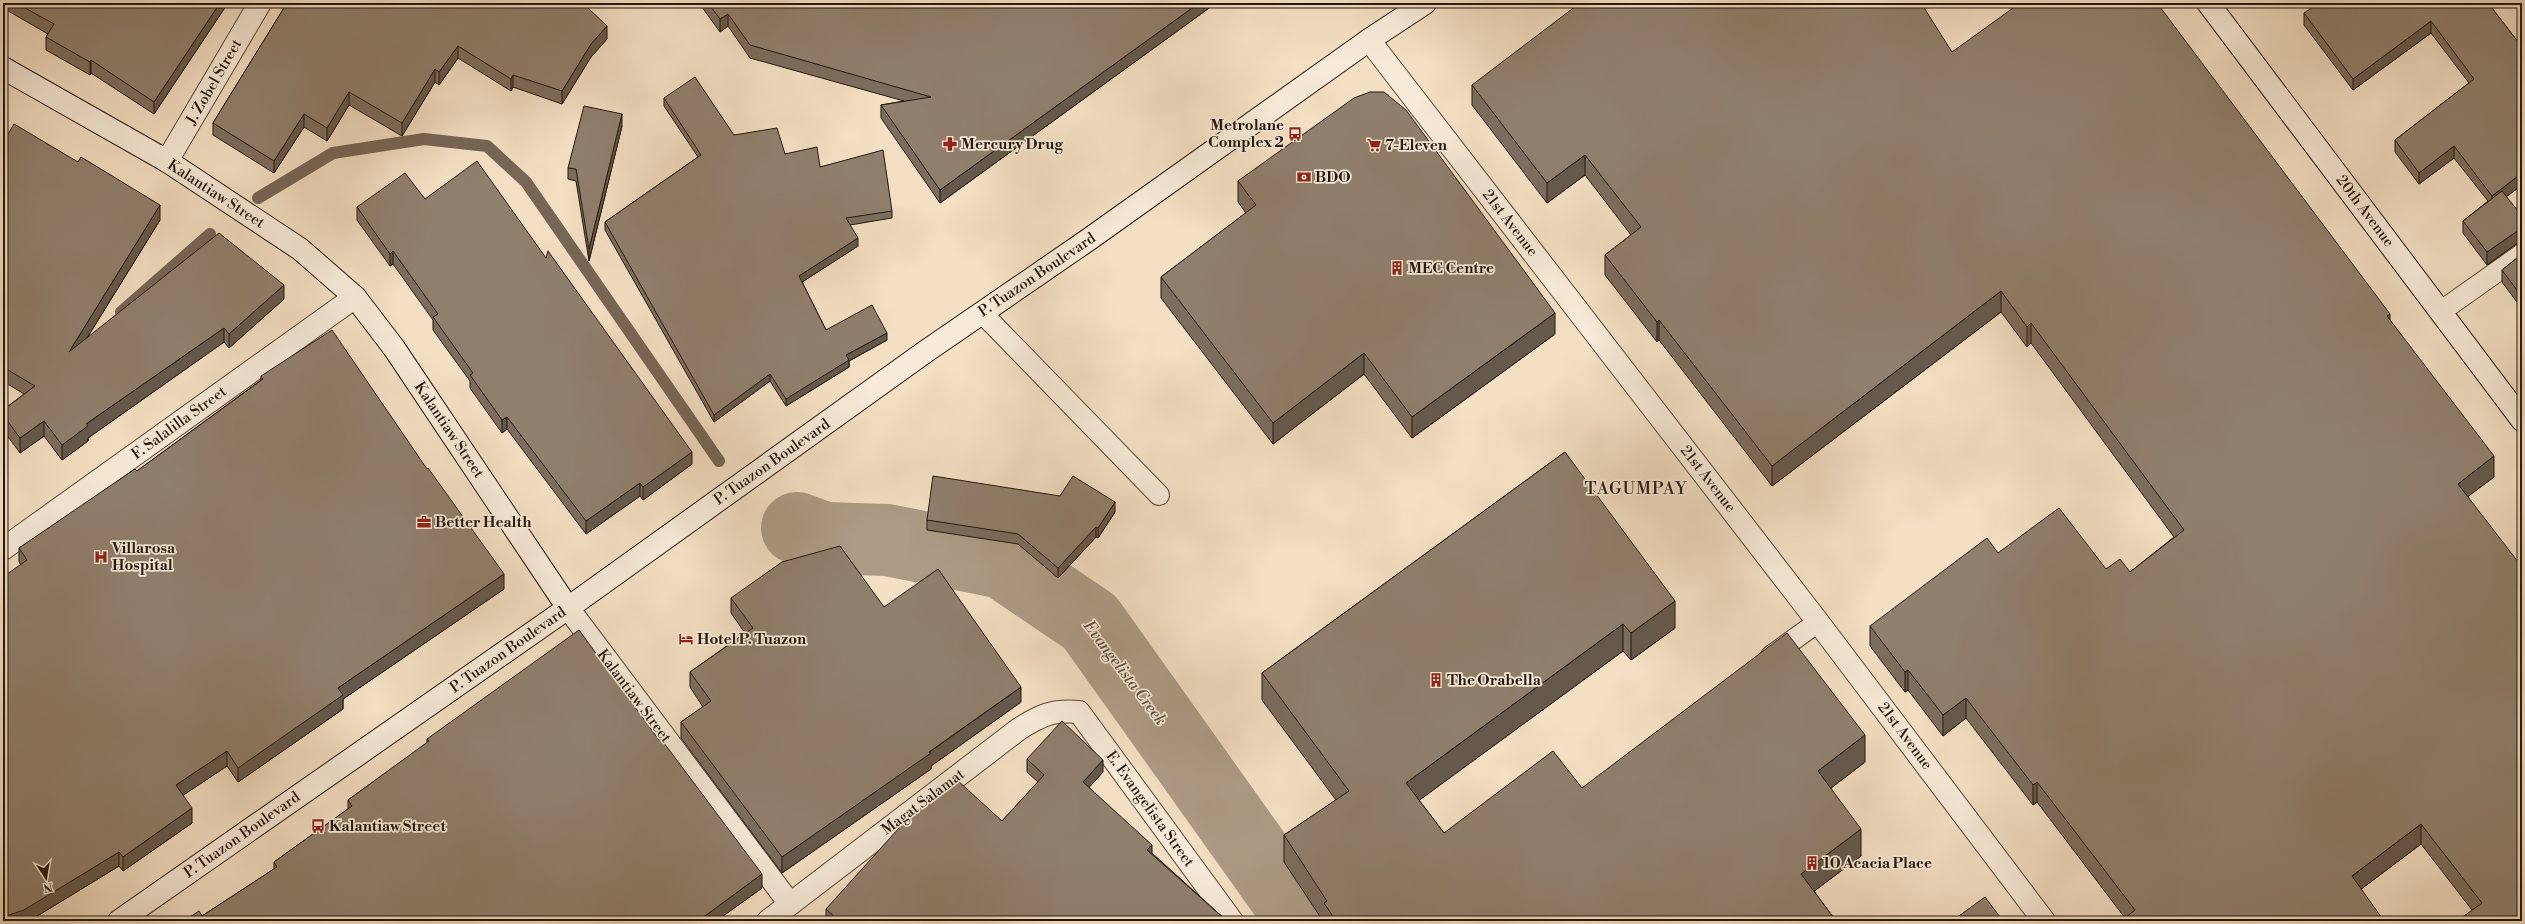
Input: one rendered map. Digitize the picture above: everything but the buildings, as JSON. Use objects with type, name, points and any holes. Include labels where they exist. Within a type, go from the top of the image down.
[{"type":"street","name":"J. Zobel Street","points":[[167,161],[260,3]]},
{"type":"street","name":"P. Tuazon Boulevard","points":[[119,921],[568,608],[710,505],[982,313],[1095,236],[1369,40],[1424,3]]},
{"type":"street","name":"20th Avenue","points":[[2208,3],[2522,420]]},
{"type":"street","name":"21st Avenue","points":[[1369,40],[1818,622],[2044,921]]},
{"type":"street","name":"Kalantiaw Street","points":[[3,68],[167,161],[300,250],[355,297],[394,348],[568,608],[790,904]]},
{"type":"street","name":"F. Salalilla Street","points":[[3,549],[355,297]]},
{"type":"street","name":"Magat Salamat","points":[[768,921],[1019,729],[1040,715],[1061,711]]},
{"type":"street","name":"E. Evangelista Street","points":[[1061,711],[1080,712],[1232,921]]},
{"type":"lane","points":[[2440,312],[2522,254]]},
{"type":"lane","points":[[982,313],[1159,495]]},
{"type":"lane","points":[[1757,666],[1818,622]]},
{"type":"waterway","points":[[258,198],[333,153],[424,139],[487,146],[526,182],[719,461]]},
{"type":"waterway","name":"Evangelista Creek","points":[[121,312],[210,234]]},
{"type":"waterway","name":"Evangelista Creek","points":[[797,528],[824,538],[887,540],[1003,563],[1090,622],[1303,921]]},
{"type":"place","name":"Metrolane Complex 2","points":[[1295,134]]},
{"type":"place","name":"Mercury Drug","points":[[950,144]]},
{"type":"place","name":"7-Eleven","points":[[1374,145]]},
{"type":"place","name":"BDO","points":[[1304,177]]},
{"type":"place","name":"MEC Centre","points":[[1397,268]]},
{"type":"place","name":"Better Health","points":[[424,522]]},
{"type":"place","name":"Villarosa Hospital","points":[[101,557]]},
{"type":"place","name":"Hotel P. Tuazon","points":[[686,639]]},
{"type":"place","name":"The Orabella","points":[[1436,680]]},
{"type":"place","name":"Kalantiaw Street","points":[[318,826]]},
{"type":"place","name":"10 Acacia Place","points":[[1812,863]]},
{"type":"district","name":"TAGUMPAY","points":[[1636,489]]}]
